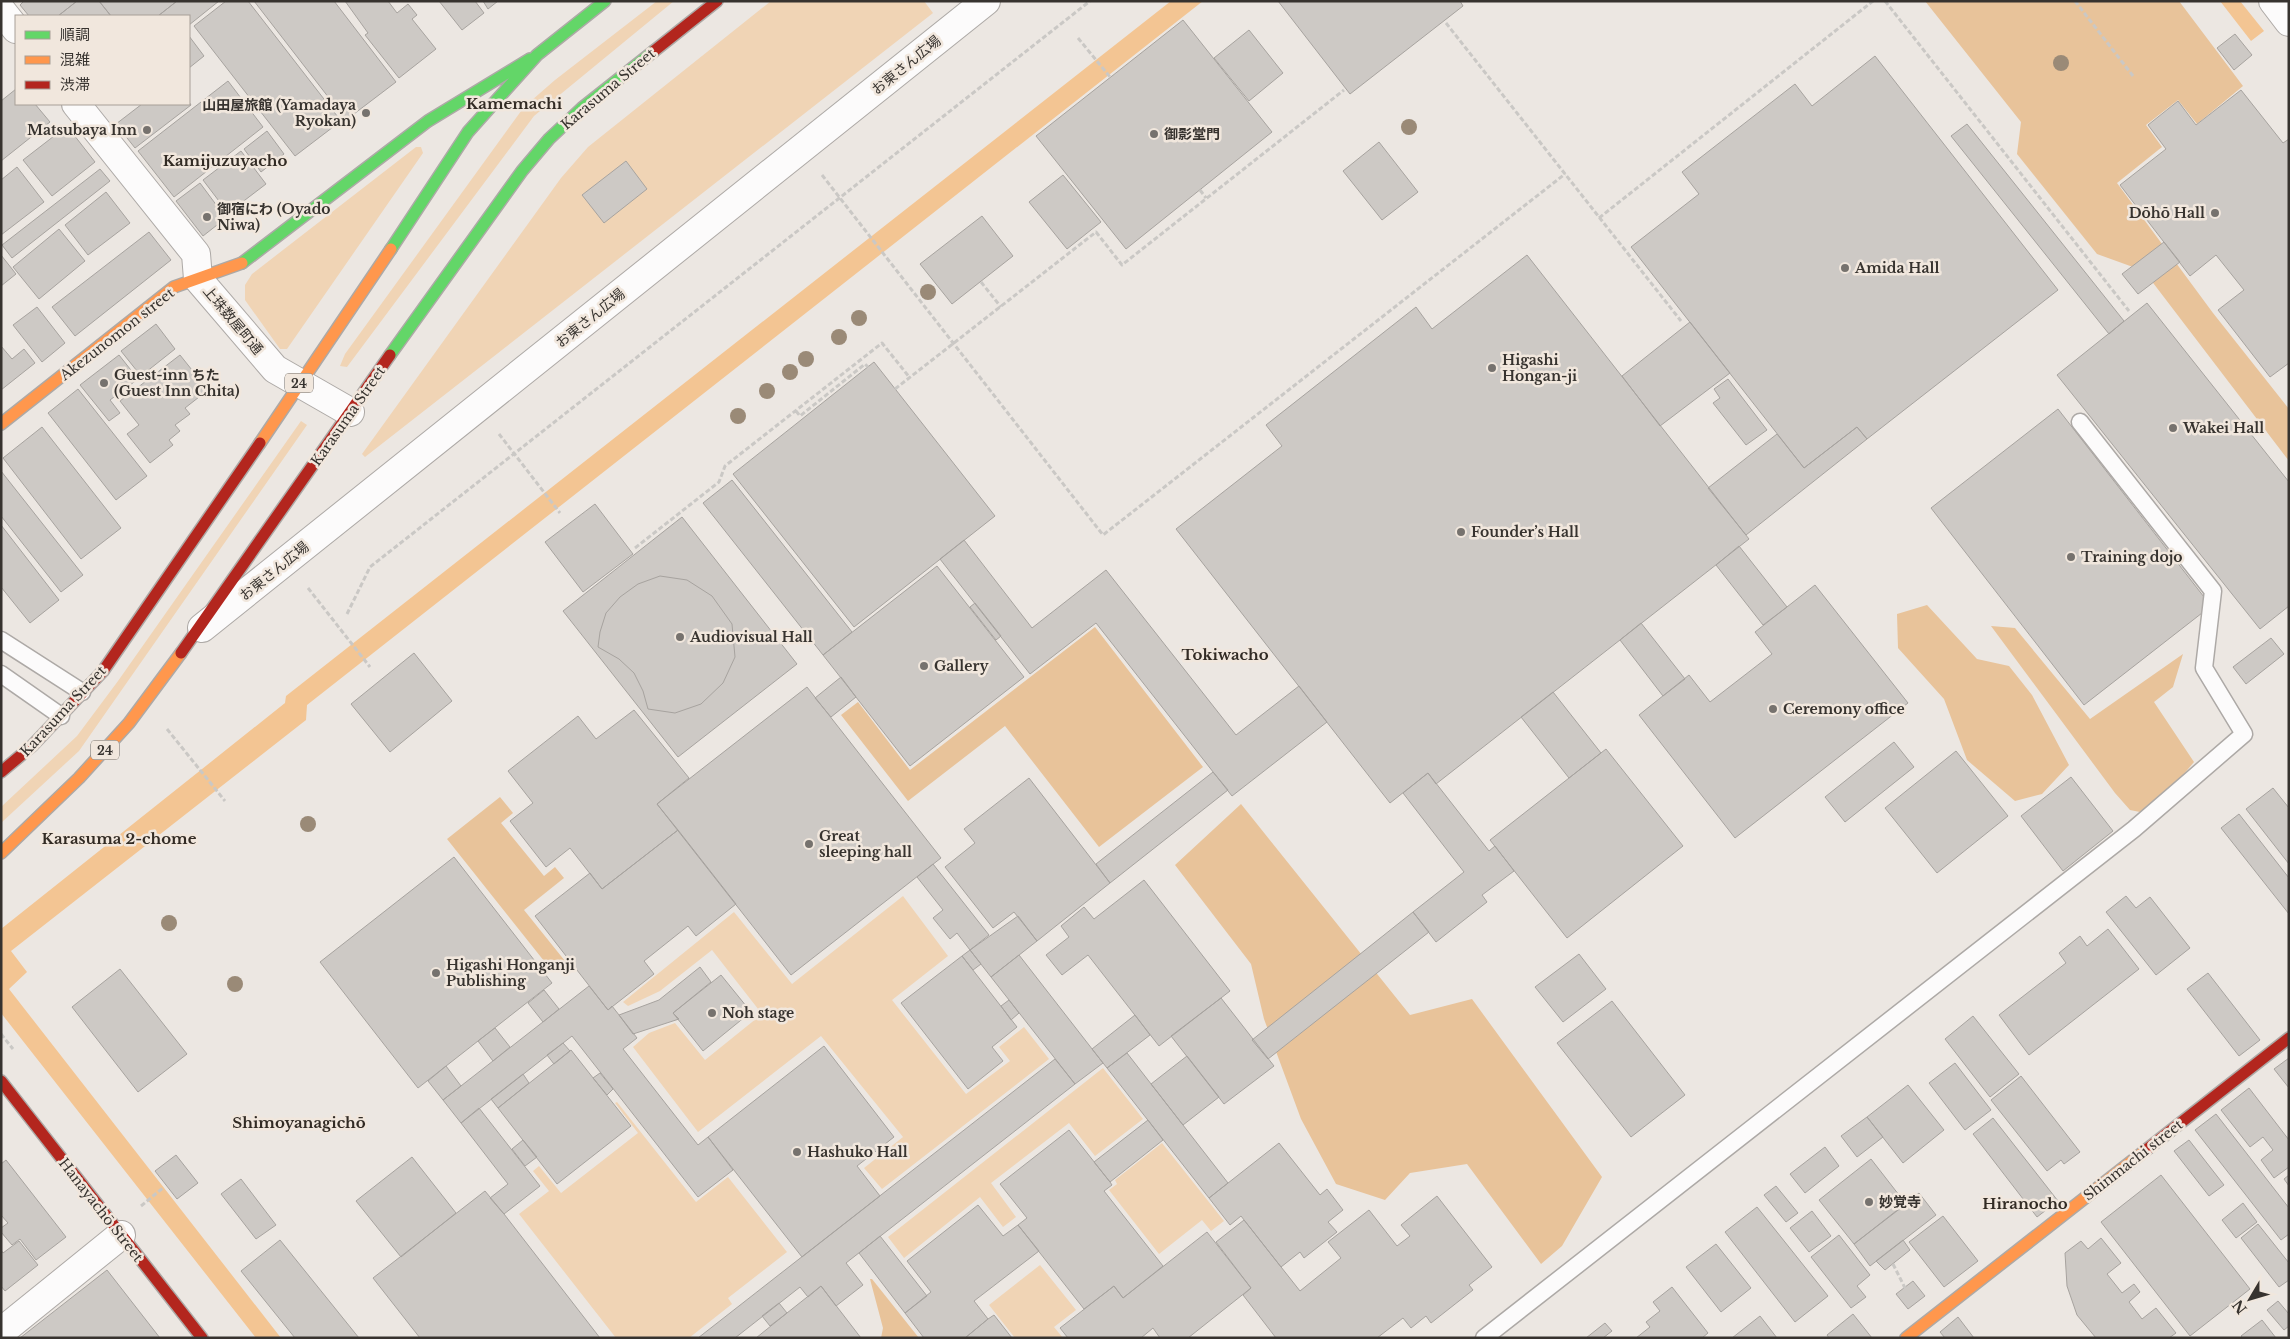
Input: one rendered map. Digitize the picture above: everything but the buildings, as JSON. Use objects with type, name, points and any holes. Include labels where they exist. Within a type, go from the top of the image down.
[{"type":"main road","name":"Karasuma Street","points":[[1,772],[32,746],[103,671],[300,382],[357,302],[468,132],[537,55],[605,1]]},
{"type":"main road","name":"Karasuma Street","points":[[1,853],[79,778],[129,723],[194,635],[350,412],[522,172],[549,139],[582,108],[717,1]]},
{"type":"main road","name":"Akezunomon street","points":[[1,424],[174,287],[241,264],[428,121],[537,55]]},
{"type":"main road","name":"Shinmachi street","points":[[1906,1338],[2289,1038]]},
{"type":"main road","name":"Hanayachō Street","points":[[1,1081],[202,1338]]},
{"type":"street","name":"お東さん広場","points":[[194,635],[986,1]]},
{"type":"street","points":[[2273,1],[2289,22]]},
{"type":"street","points":[[1,10],[15,28]]},
{"type":"street","name":"上珠数屋町通","points":[[77,105],[196,254],[198,279],[275,369],[350,412]]},
{"type":"street","points":[[1,1332],[121,1235]]},
{"type":"lane","points":[[1484,1338],[2134,829],[2244,734],[2204,668],[2213,590],[2080,422]]},
{"type":"lane","points":[[1,640],[82,692]]},
{"type":"lane","points":[[1,674],[61,716]]},
{"type":"path","points":[[347,614],[370,567],[841,199],[1090,1]]},
{"type":"path","points":[[1599,218],[1873,1]]},
{"type":"path","points":[[1885,1],[2129,311]]},
{"type":"path","points":[[2075,1],[2133,76]]},
{"type":"path","points":[[1446,23],[1681,322]]},
{"type":"path","points":[[1078,38],[1109,76]]},
{"type":"path","points":[[895,390],[1096,232],[1122,265],[1344,90]]},
{"type":"path","points":[[802,149],[1103,535],[1565,174]]},
{"type":"path","points":[[1200,190],[1206,198]]},
{"type":"path","points":[[981,282],[1001,307]]},
{"type":"path","points":[[635,548],[719,482],[725,466],[882,342],[910,378]]},
{"type":"path","points":[[796,411],[800,416],[865,364],[868,367]]},
{"type":"path","points":[[478,408],[560,513]]},
{"type":"path","points":[[351,642],[370,667]]},
{"type":"path","points":[[146,700],[225,802]]},
{"type":"path","points":[[147,1202],[164,1187]]},
{"type":"path","points":[[1894,1264],[1905,1288]]},
{"type":"shaded area","points":[[657,1],[674,1],[534,116],[347,367],[340,366],[345,354],[524,107],[555,80]]},
{"type":"shaded area","points":[[771,1],[924,1],[933,13],[365,457],[362,454],[561,178],[588,147]]},
{"type":"shaded area","points":[[1171,1],[1203,1],[307,705],[306,720],[11,951],[27,972],[9,989],[281,1338],[256,1338],[1,1013],[1,929],[285,703],[286,696]]},
{"type":"shaded area","points":[[1925,1],[2179,1],[2243,86],[2197,124],[2178,100],[2146,125],[2162,147],[2117,183],[2213,313],[2289,409],[2289,461],[2144,271],[2097,254],[2017,154],[2021,122]]},
{"type":"shaded area","points":[[2220,1],[2240,1],[2264,31],[2251,41]]},
{"type":"shaded area","points":[[416,147],[421,147],[423,153],[287,349],[280,349],[245,300],[245,285],[252,274]]},
{"type":"shaded area","points":[[301,421],[307,425],[79,751],[1,823],[1,807],[77,736],[118,681]]},
{"type":"shaded area","points":[[1927,605],[1977,659],[2009,666],[2032,695],[2069,765],[2042,794],[2015,801],[1967,760],[1944,699],[1898,648],[1897,614]]},
{"type":"shaded area","points":[[1991,626],[2015,628],[2090,719],[2183,654],[2173,687],[2154,702],[2194,762],[2150,814],[2130,810],[2115,793]]},
{"type":"shaded area","points":[[1095,627],[1203,767],[1099,847],[1005,726],[908,801],[841,715],[858,702],[910,770]]},
{"type":"shaded area","points":[[500,797],[513,813],[501,823],[544,876],[555,867],[564,878],[524,910],[565,961],[552,971],[447,839]]},
{"type":"shaded area","points":[[1241,804],[1410,1015],[1472,999],[1602,1177],[1562,1246],[1541,1264],[1467,1164],[1410,1173],[1385,1200],[1336,1184],[1301,1119],[1264,1019],[1251,964],[1175,865]]},
{"type":"shaded area","points":[[903,896],[948,956],[892,1000],[966,1094],[1010,1061],[999,1047],[1024,1027],[1049,1059],[882,1189],[864,1168],[903,1137],[821,1036],[698,1132],[633,1047],[649,1033],[675,1023],[705,1060],[762,1014],[712,950],[660,991],[628,1006],[623,1002],[734,912],[792,984]]},
{"type":"shaded area","points":[[1103,1068],[1143,1119],[1095,1156],[1069,1123],[991,1183],[1016,1217],[1003,1227],[980,1197],[904,1258],[888,1237]]},
{"type":"shaded area","points":[[617,1102],[696,1202],[728,1177],[787,1252],[728,1298],[732,1304],[689,1338],[616,1338],[519,1214],[549,1191],[533,1171],[539,1166],[561,1193],[638,1133],[615,1103]]},
{"type":"shaded area","points":[[1162,1143],[1224,1221],[1211,1231],[1202,1220],[1159,1254],[1109,1190],[1117,1184],[1115,1180]]},
{"type":"shaded area","points":[[1040,1265],[1076,1310],[1054,1327],[1063,1338],[1015,1338],[989,1305]]},
{"type":"shaded area","points":[[870,1279],[872,1279],[919,1338],[881,1338],[883,1328]]},
{"type":"traffic: fast","points":[[391,249],[468,132],[537,55],[605,1]]},
{"type":"traffic: fast","points":[[390,355],[522,171],[549,139],[582,108],[654,51]]},
{"type":"traffic: fast","points":[[242,263],[428,121],[530,59]]},
{"type":"traffic: slow","points":[[260,443],[391,249]]},
{"type":"traffic: slow","points":[[1,424],[174,287],[242,263]]},
{"type":"traffic: slow","points":[[1,853],[79,778],[129,723],[181,653]]},
{"type":"traffic: slow","points":[[1906,1338],[2146,1150]]},
{"type":"traffic: jam","points":[[654,51],[717,1]]},
{"type":"traffic: jam","points":[[181,653],[390,355]]},
{"type":"traffic: jam","points":[[1,772],[32,746],[103,671],[260,443]]},
{"type":"traffic: jam","points":[[2146,1150],[2289,1038]]},
{"type":"traffic: jam","points":[[1,1081],[202,1338]]},
{"type":"place","name":"山田屋旅館 (Yamadaya Ryokan)","points":[[366,113]]},
{"type":"place","name":"Matsubaya Inn","points":[[147,130]]},
{"type":"place","name":"御影堂門","points":[[1154,134]]},
{"type":"place","name":"Dōhō Hall","points":[[2215,213]]},
{"type":"place","name":"御宿にわ (Oyado Niwa)","points":[[207,217]]},
{"type":"place","name":"Amida Hall","points":[[1845,268]]},
{"type":"place","name":"Higashi Hongan-ji","points":[[1492,368]]},
{"type":"place","name":"Guest-inn ちた (Guest Inn Chita)","points":[[104,383]]},
{"type":"place","name":"Wakei Hall","points":[[2173,428]]},
{"type":"place","name":"Founder’s Hall","points":[[1461,532]]},
{"type":"place","name":"Training dojo","points":[[2071,557]]},
{"type":"place","name":"Audiovisual Hall","points":[[680,637]]},
{"type":"place","name":"Gallery","points":[[924,666]]},
{"type":"place","name":"Ceremony office","points":[[1773,709]]},
{"type":"place","name":"Great sleeping hall","points":[[809,844]]},
{"type":"place","name":"Higashi Honganji Publishing","points":[[436,973]]},
{"type":"place","name":"Noh stage","points":[[712,1013]]},
{"type":"place","name":"Hashuko Hall","points":[[797,1152]]},
{"type":"place","name":"妙覚寺","points":[[1869,1202]]},
{"type":"district","name":"Kamemachi","points":[[514,103]]},
{"type":"district","name":"Kamijuzuyacho","points":[[225,160]]},
{"type":"district","name":"Tokiwacho","points":[[1225,654]]},
{"type":"district","name":"Karasuma 2-chome","points":[[119,838]]},
{"type":"district","name":"Shimoyanagichō","points":[[299,1122]]},
{"type":"district","name":"Hiranocho","points":[[2025,1203]]}]
